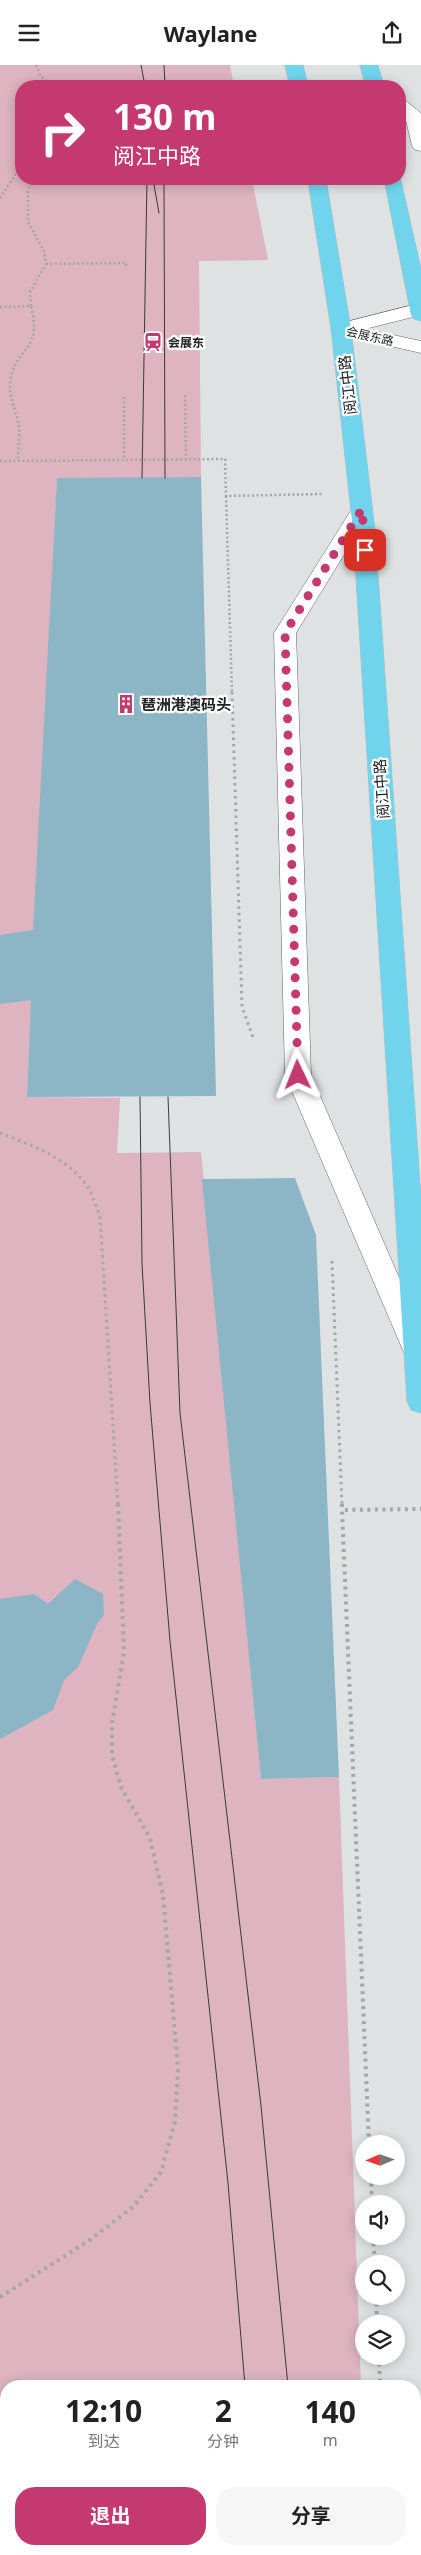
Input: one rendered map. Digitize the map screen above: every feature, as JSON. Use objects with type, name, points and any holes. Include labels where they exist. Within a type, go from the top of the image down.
[{"type":"main road","points":[[294,65],[298,80]]},
{"type":"main road","points":[[369,65],[373,80]]},
{"type":"main road","name":"阅江中路","points":[[318,185],[341,329],[361,501],[421,1401]]},
{"type":"main road","points":[[395,185],[421,311]]},
{"type":"street","points":[[406,109],[413,114],[421,146]]},
{"type":"street","name":"会展东路","points":[[341,329],[421,311]]},
{"type":"street","name":"会展东路","points":[[341,329],[421,347]]},
{"type":"street","points":[[361,501],[285,633],[298,1075],[417,1351]]},
{"type":"path","points":[[36,65],[40,75],[45,80]]},
{"type":"path","points":[[0,198],[15,175]]},
{"type":"path","points":[[18,461],[19,429],[10,388],[14,369],[35,337],[37,323],[31,306],[30,292],[46,263],[44,251],[28,222],[28,189],[31,185]]},
{"type":"path","points":[[46,263],[126,263],[126,269]]},
{"type":"path","points":[[0,307],[31,306]]},
{"type":"path","points":[[185,395],[186,459]]},
{"type":"path","points":[[124,397],[124,460]]},
{"type":"path","points":[[0,461],[225,459],[226,496],[361,501]]},
{"type":"path","points":[[0,1133],[34,1146],[64,1163],[87,1187],[100,1217],[122,1564],[124,1652],[112,1723],[112,1755],[121,1787],[150,1837],[163,1895],[178,2069],[175,2122],[161,2172],[133,2207],[110,2225],[87,2242],[0,2297]]},
{"type":"path","points":[[370,2135],[342,1510],[421,1509]]},
{"type":"path","points":[[379,2365],[380,2380]]},
{"type":"shaded area","points":[[0,65],[230,65],[233,80],[15,80],[15,185],[253,185],[268,260],[199,261],[201,477],[57,479],[27,1097],[120,1098],[117,1153],[201,1152],[261,1779],[339,1777],[356,2255],[355,2305],[358,2305],[358,2315],[355,2315],[355,2365],[360,2365],[361,2380],[0,2380]]},
{"type":"building","name":"琶洲港澳码头","points":[[201,477],[216,1096],[27,1097],[31,1000],[0,1004],[0,935],[33,930],[57,478]]},
{"type":"building","points":[[295,1178],[316,1235],[339,1777],[261,1779],[202,1179]]},
{"type":"building","points":[[75,1579],[103,1594],[104,1615],[97,1624],[78,1667],[64,1680],[53,1710],[0,1739],[0,1599],[34,1594],[48,1604]]},
{"type":"tram line","points":[[141,65],[144,80]]},
{"type":"tram line","points":[[164,65],[165,80]]},
{"type":"tram line","points":[[142,478],[147,185]]},
{"type":"tram line","points":[[154,185],[159,213]]},
{"type":"tram line","points":[[164,185],[165,478]]},
{"type":"tram line","points":[[140,1097],[142,1263],[150,1403],[170,1641],[228,2183],[244,2380]]},
{"type":"tram line","points":[[168,1097],[180,1413],[261,2106],[287,2380]]},
{"type":"place","name":"会展东","points":[[153,342]]},
{"type":"place","name":"琶洲港澳码头","points":[[126,704]]},
{"type":"route","points":[[298,1075],[285,633],[362,509],[365,550]]}]
